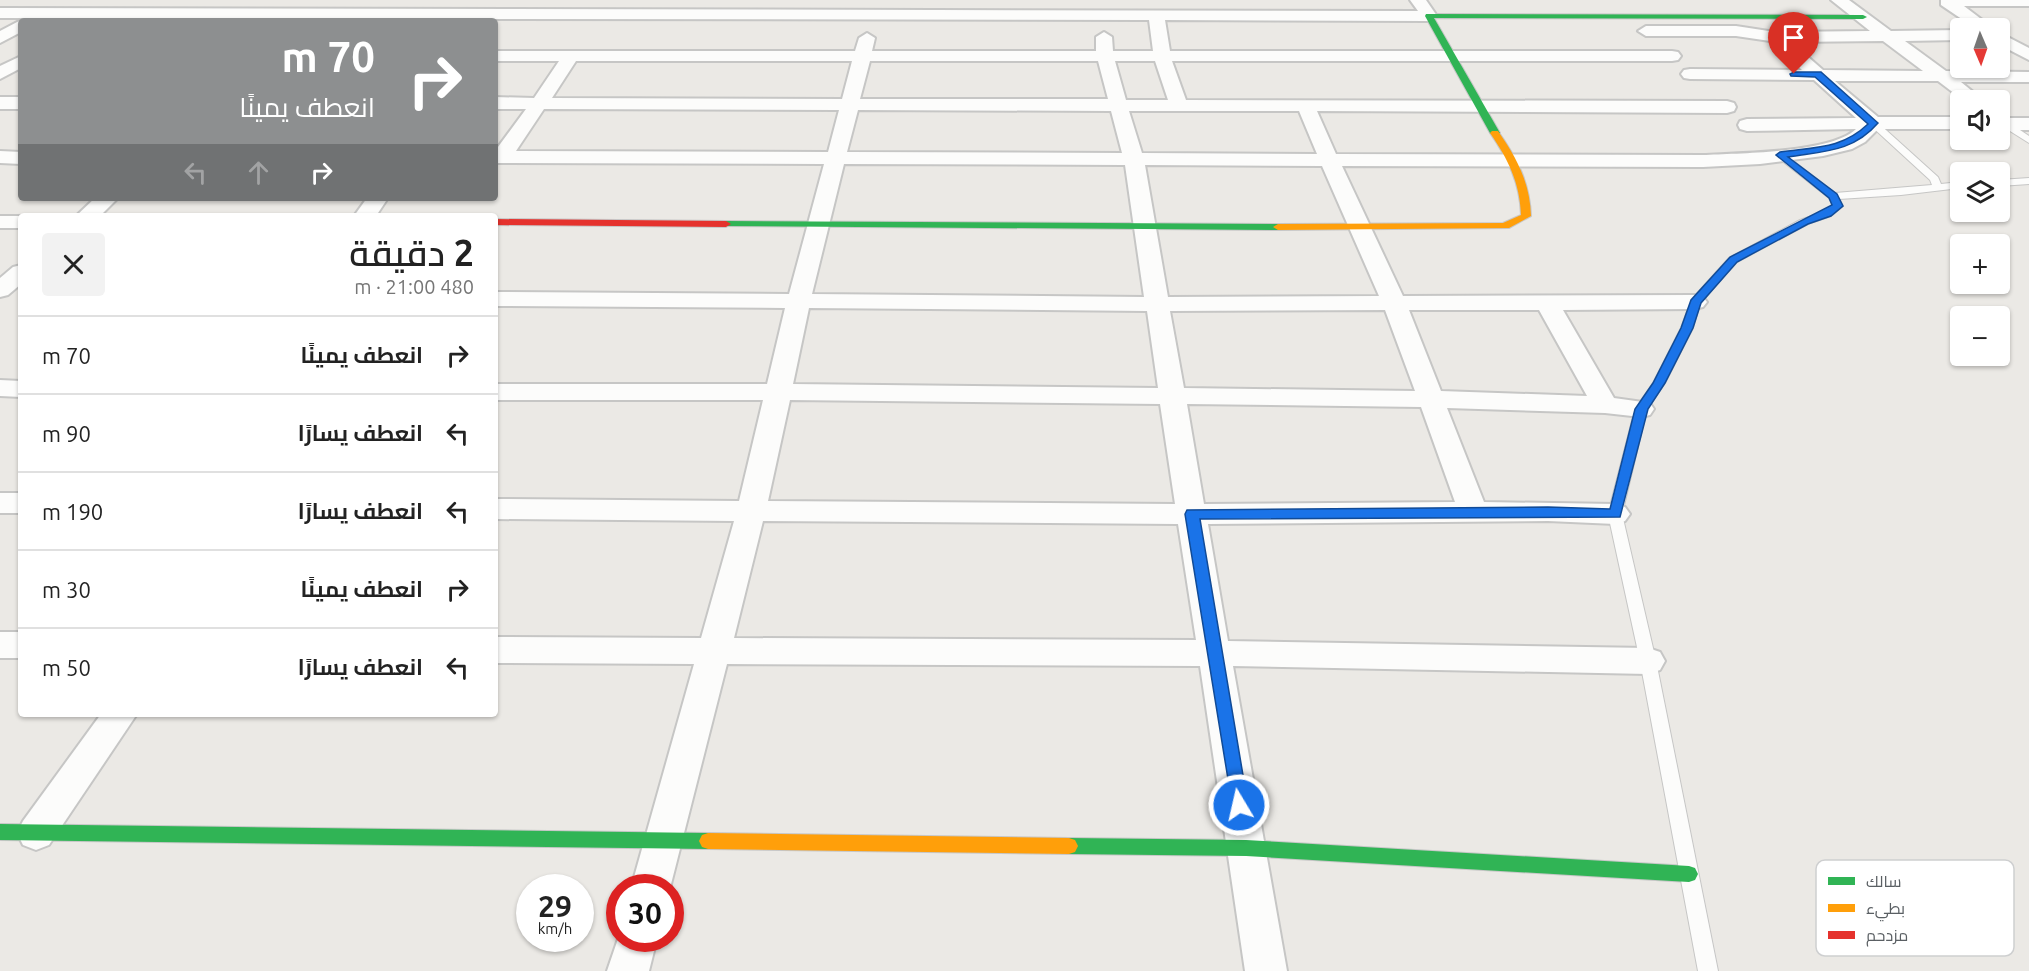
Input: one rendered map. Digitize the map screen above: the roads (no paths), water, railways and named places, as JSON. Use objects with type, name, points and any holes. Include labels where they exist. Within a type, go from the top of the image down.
[{"type":"street","points":[[34,17],[62,0]]},
{"type":"street","points":[[87,17],[114,0]]},
{"type":"street","points":[[318,18],[339,0]]},
{"type":"street","points":[[523,14],[535,0]]},
{"type":"street","points":[[498,222],[1145,228],[1505,226],[1526,216],[1527,192],[1516,162],[1478,105],[1418,0]]},
{"type":"street","points":[[1839,0],[1960,90]]},
{"type":"street","points":[[1970,18],[1947,2],[2029,2]]},
{"type":"street","points":[[0,14],[34,17],[318,18],[550,14],[640,7],[1101,8],[1156,15],[1863,17]]},
{"type":"street","points":[[655,874],[751,512],[799,300],[863,55],[872,8]]},
{"type":"street","points":[[1101,8],[1105,56],[1134,161],[1266,971]]},
{"type":"street","points":[[518,56],[550,14]]},
{"type":"street","points":[[1156,15],[1162,57],[1179,105]]},
{"type":"street","points":[[1633,18],[1690,74],[1780,155]]},
{"type":"street","points":[[0,38],[18,27]]},
{"type":"street","points":[[1646,31],[1736,31],[1776,38],[1950,35]]},
{"type":"street","points":[[2010,36],[2029,35]]},
{"type":"street","points":[[1776,38],[1873,123]]},
{"type":"street","points":[[2010,44],[2029,56]]},
{"type":"street","points":[[0,54],[18,55]]},
{"type":"street","points":[[498,56],[1672,56]]},
{"type":"street","points":[[499,157],[572,56]]},
{"type":"street","points":[[0,74],[18,63]]},
{"type":"street","points":[[1690,74],[2029,77]]},
{"type":"street","points":[[0,103],[18,103]]},
{"type":"street","points":[[498,103],[1727,107]]},
{"type":"street","points":[[1305,104],[1394,302],[1474,513]]},
{"type":"street","points":[[499,157],[1134,161],[1702,161],[1780,155],[1845,145],[1858,138],[1873,123]]},
{"type":"street","points":[[1747,125],[1950,123]]},
{"type":"street","points":[[2010,123],[2029,124]]},
{"type":"street","points":[[0,158],[18,158]]},
{"type":"street","points":[[90,213],[104,201]]},
{"type":"street","points":[[0,222],[18,222]]},
{"type":"street","points":[[0,290],[18,275]]},
{"type":"street","points":[[0,298],[18,298]]},
{"type":"street","points":[[498,299],[1158,304],[1695,302]]},
{"type":"street","points":[[1547,303],[1605,405]]},
{"type":"street","points":[[0,388],[18,389]]},
{"type":"street","points":[[498,392],[1173,395],[1430,399],[1605,405],[1641,409]]},
{"type":"street","points":[[0,503],[18,503]]},
{"type":"street","points":[[498,509],[1192,514],[1615,514]]},
{"type":"street","points":[[0,645],[18,645]]},
{"type":"street","points":[[498,650],[1215,653],[1648,661]]},
{"type":"street","points":[[36,833],[118,717]]},
{"type":"street","points":[[0,832],[1246,848],[1689,874]]},
{"type":"street","points":[[628,971],[633,952]]},
{"type":"lane","points":[[1873,123],[1935,179],[1937,187]]},
{"type":"lane","points":[[2010,128],[2029,141]]},
{"type":"lane","points":[[1708,971],[1648,661],[1615,514],[1641,409],[1659,383],[1687,328],[1695,302],[1733,260],[1804,222],[1827,214],[1838,206],[1833,196],[1780,155]]},
{"type":"lane","points":[[2010,182],[2029,181]]},
{"type":"lane","points":[[1833,196],[1901,192],[1950,186]]}]
